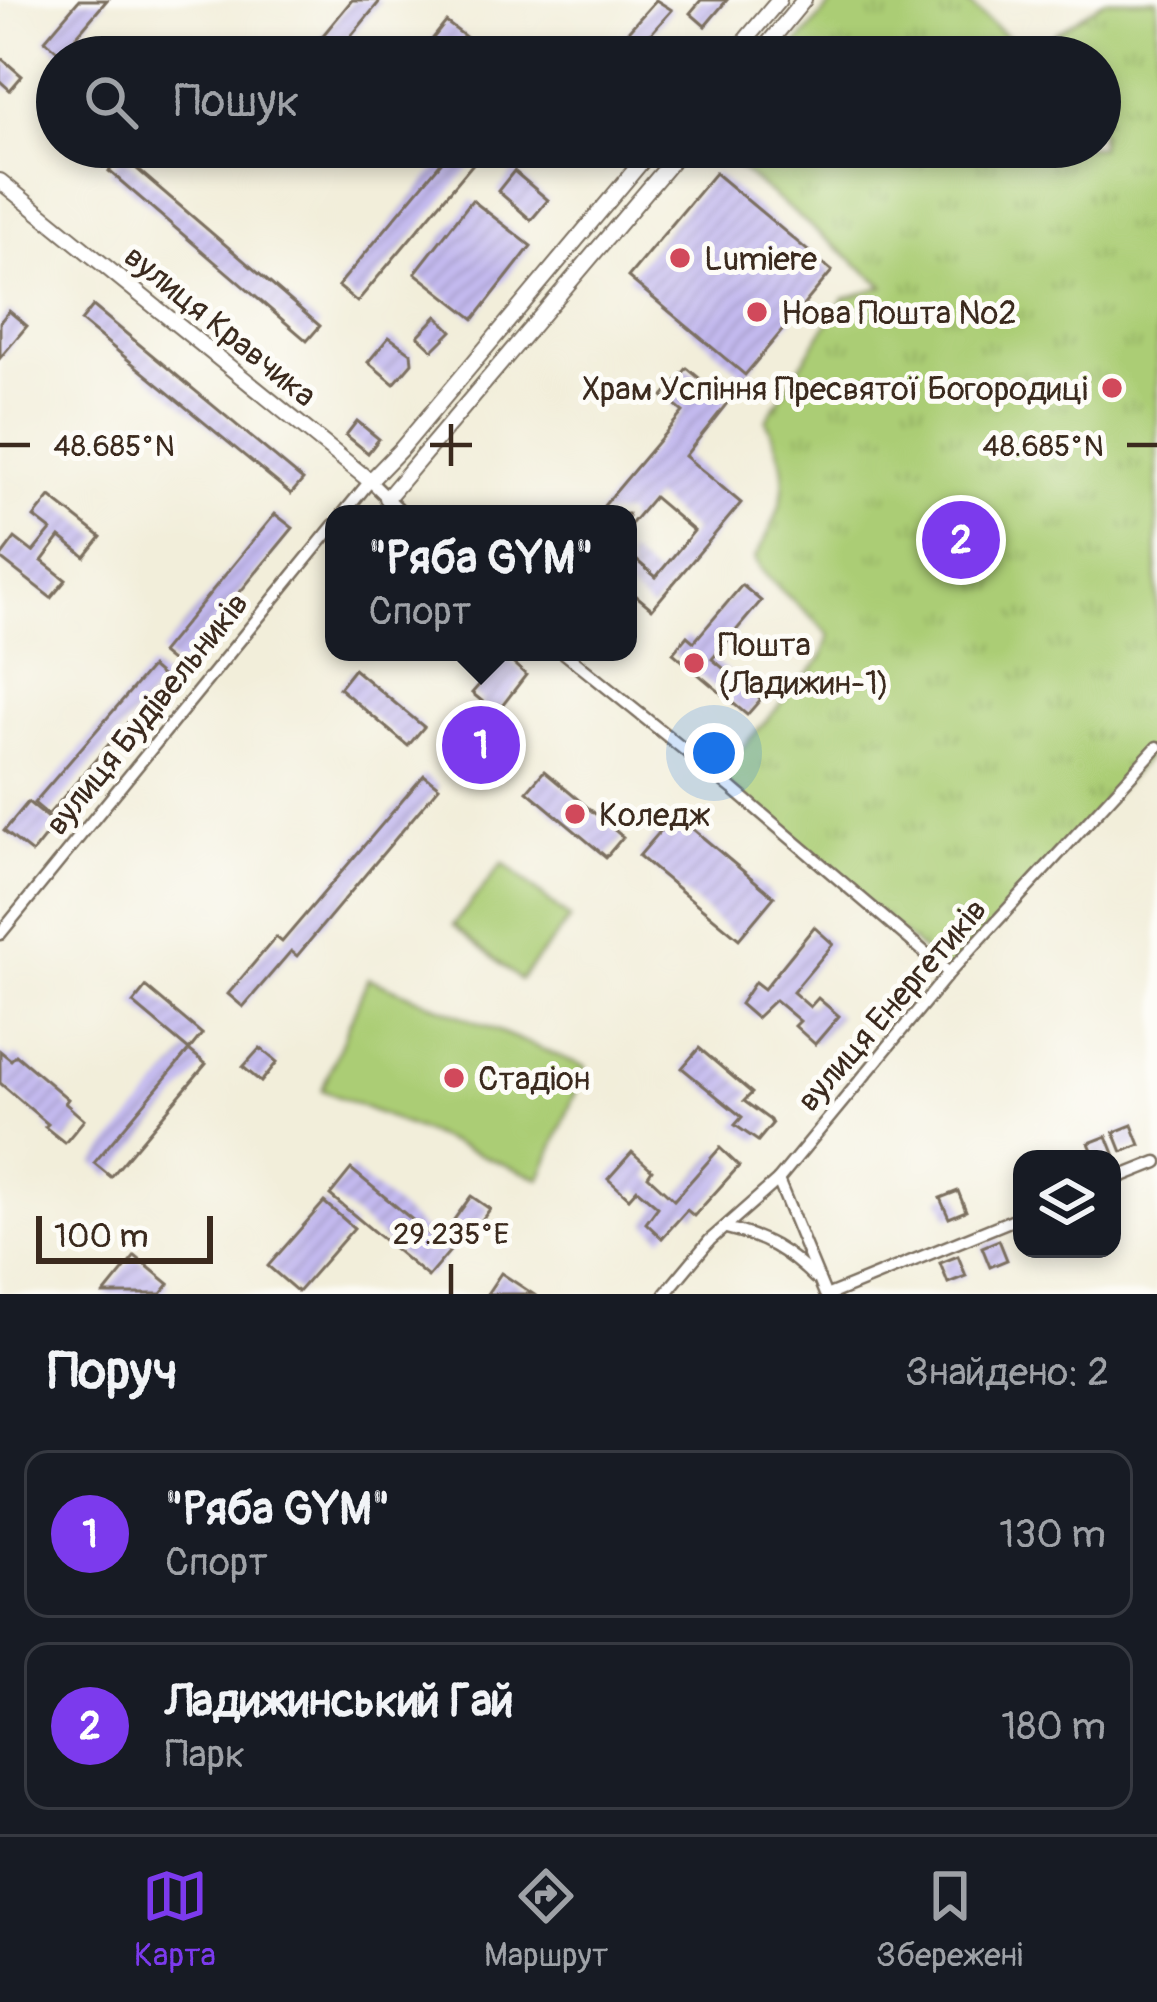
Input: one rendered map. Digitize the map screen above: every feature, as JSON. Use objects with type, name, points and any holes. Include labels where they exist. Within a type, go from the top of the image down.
[{"type":"street","points":[[748,36],[779,0]]},
{"type":"street","points":[[774,36],[804,0]]},
{"type":"street","points":[[350,505],[636,168]]},
{"type":"street","points":[[387,498],[666,168]]},
{"type":"street","name":"вулиця Кравчика","points":[[0,182],[394,505]]},
{"type":"street","points":[[572,245],[589,260]]},
{"type":"street","name":"вулиця Будівельників","points":[[0,934],[325,536]]},
{"type":"street","points":[[574,661],[949,973]]},
{"type":"street","name":"вулиця Енергетиків","points":[[664,1294],[710,1240],[778,1180],[949,973],[1157,747]]},
{"type":"street","points":[[1121,1176],[1157,1162]]},
{"type":"street","points":[[778,1180],[825,1290]]},
{"type":"street","points":[[825,1290],[1013,1219]]},
{"type":"street","points":[[726,1228],[754,1234],[787,1250],[825,1290]]},
{"type":"green space","points":[[835,0],[964,0],[1006,36],[804,36]]},
{"type":"green space","points":[[1105,0],[1157,0],[1157,747],[949,973],[717,776],[822,658],[830,636],[768,577],[755,558],[774,522],[783,490],[781,458],[766,420],[843,299],[884,286],[739,168],[1121,168],[1121,36],[1052,36]]},
{"type":"green space","points":[[503,863],[570,919],[520,980],[453,925]]},
{"type":"green space","name":"Стадіон","points":[[368,978],[586,1067],[540,1179],[322,1090]]},
{"type":"building","points":[[79,0],[107,0],[76,36],[48,36]]},
{"type":"building","points":[[352,0],[381,0],[351,36],[322,36]]},
{"type":"building","points":[[656,0],[672,10],[649,36],[624,36]]},
{"type":"building","points":[[701,0],[727,0],[705,26],[690,13]]},
{"type":"building","points":[[446,22],[464,36],[435,36]]},
{"type":"building","points":[[0,57],[22,76],[10,90],[0,81]]},
{"type":"building","points":[[136,168],[320,326],[307,341],[109,171]]},
{"type":"building","points":[[436,168],[469,168],[357,302],[338,286]]},
{"type":"building","points":[[514,171],[548,200],[531,220],[498,191]]},
{"type":"building","points":[[715,173],[832,271],[745,375],[628,277]]},
{"type":"building","points":[[472,200],[531,246],[474,319],[415,273]]},
{"type":"building","points":[[93,306],[303,480],[291,494],[81,321]]},
{"type":"building","points":[[9,311],[27,326],[0,358],[0,322]]},
{"type":"building","points":[[437,316],[452,331],[433,350],[418,336]]},
{"type":"building","points":[[389,337],[411,353],[412,363],[394,384],[368,362]]},
{"type":"building","points":[[687,368],[728,402],[685,456],[741,503],[652,609],[637,596],[637,561],[656,577],[694,531],[654,497],[637,517],[637,505],[605,505],[683,412],[663,396]]},
{"type":"building","points":[[357,421],[379,439],[368,453],[346,435]]},
{"type":"building","points":[[50,497],[101,537],[85,557],[60,537],[42,561],[66,580],[51,598],[0,558],[15,538],[33,552],[51,530],[34,517]]},
{"type":"building","points":[[275,514],[293,528],[178,667],[161,653]]},
{"type":"building","points":[[742,585],[761,601],[712,659],[761,699],[747,715],[673,653],[687,636],[694,642]]},
{"type":"building","points":[[484,661],[511,661],[526,675],[495,715],[501,720],[499,726],[474,754],[453,736],[483,702],[472,693],[493,669]]},
{"type":"building","points":[[151,667],[165,679],[48,815],[34,803]]},
{"type":"building","points":[[354,669],[424,727],[408,746],[339,688]]},
{"type":"building","name":"Коледж","points":[[544,771],[623,837],[606,857],[527,791]]},
{"type":"building","points":[[424,775],[439,787],[297,956],[291,951],[243,1007],[228,994],[276,937],[282,942]]},
{"type":"building","points":[[28,802],[55,824],[32,853],[4,831]]},
{"type":"building","points":[[675,814],[774,897],[739,939],[639,856]]},
{"type":"building","points":[[814,927],[833,944],[793,992],[810,1007],[818,998],[839,1016],[815,1044],[795,1026],[800,1021],[775,1000],[756,1018],[740,1004],[755,982],[764,989]]},
{"type":"building","points":[[146,987],[202,1034],[189,1050],[133,1003]]},
{"type":"building","points":[[260,1048],[277,1062],[261,1082],[243,1067]]},
{"type":"building","points":[[699,1048],[752,1093],[744,1101],[770,1120],[772,1124],[758,1141],[735,1125],[742,1117],[682,1068]]},
{"type":"building","points":[[189,1050],[206,1064],[111,1177],[94,1163]]},
{"type":"building","points":[[0,1051],[11,1060],[16,1055],[68,1099],[65,1103],[84,1120],[65,1143],[0,1083]]},
{"type":"building","points":[[1132,1125],[1140,1145],[1122,1152],[1114,1132]]},
{"type":"building","points":[[1107,1136],[1113,1150],[1092,1150],[1089,1143]]},
{"type":"building","points":[[720,1148],[739,1166],[694,1216],[687,1210],[662,1238],[646,1223],[658,1207],[637,1189],[629,1198],[608,1179],[632,1152],[652,1170],[648,1176],[674,1200]]},
{"type":"building","points":[[351,1169],[450,1251],[428,1277],[330,1195]]},
{"type":"building","points":[[958,1191],[966,1211],[949,1218],[940,1198]]},
{"type":"building","points":[[471,1196],[490,1209],[471,1235],[453,1221]]},
{"type":"building","points":[[324,1202],[354,1228],[298,1292],[268,1266]]},
{"type":"building","points":[[999,1240],[1007,1260],[990,1267],[982,1247]]},
{"type":"building","points":[[135,1256],[169,1284],[161,1294],[104,1294]]},
{"type":"building","points":[[958,1256],[966,1276],[948,1283],[940,1263]]},
{"type":"building","points":[[501,1273],[533,1294],[487,1294]]},
{"type":"place","name":"Lumiere","points":[[680,258]]},
{"type":"place","name":"Нова Пошта №2","points":[[757,312]]},
{"type":"place","name":"Храм Успіння Пресвятої Богородиці","points":[[1112,388]]},
{"type":"place","name":"Ладижинський Гай","points":[[961,540]]},
{"type":"place","name":"Пошта (Ладижин-1)","points":[[694,663]]},
{"type":"place","name":"\"Ряба GYM\"","points":[[481,745]]},
{"type":"place","name":"Коледж","points":[[575,814]]},
{"type":"place","name":"Стадіон","points":[[454,1078]]}]
